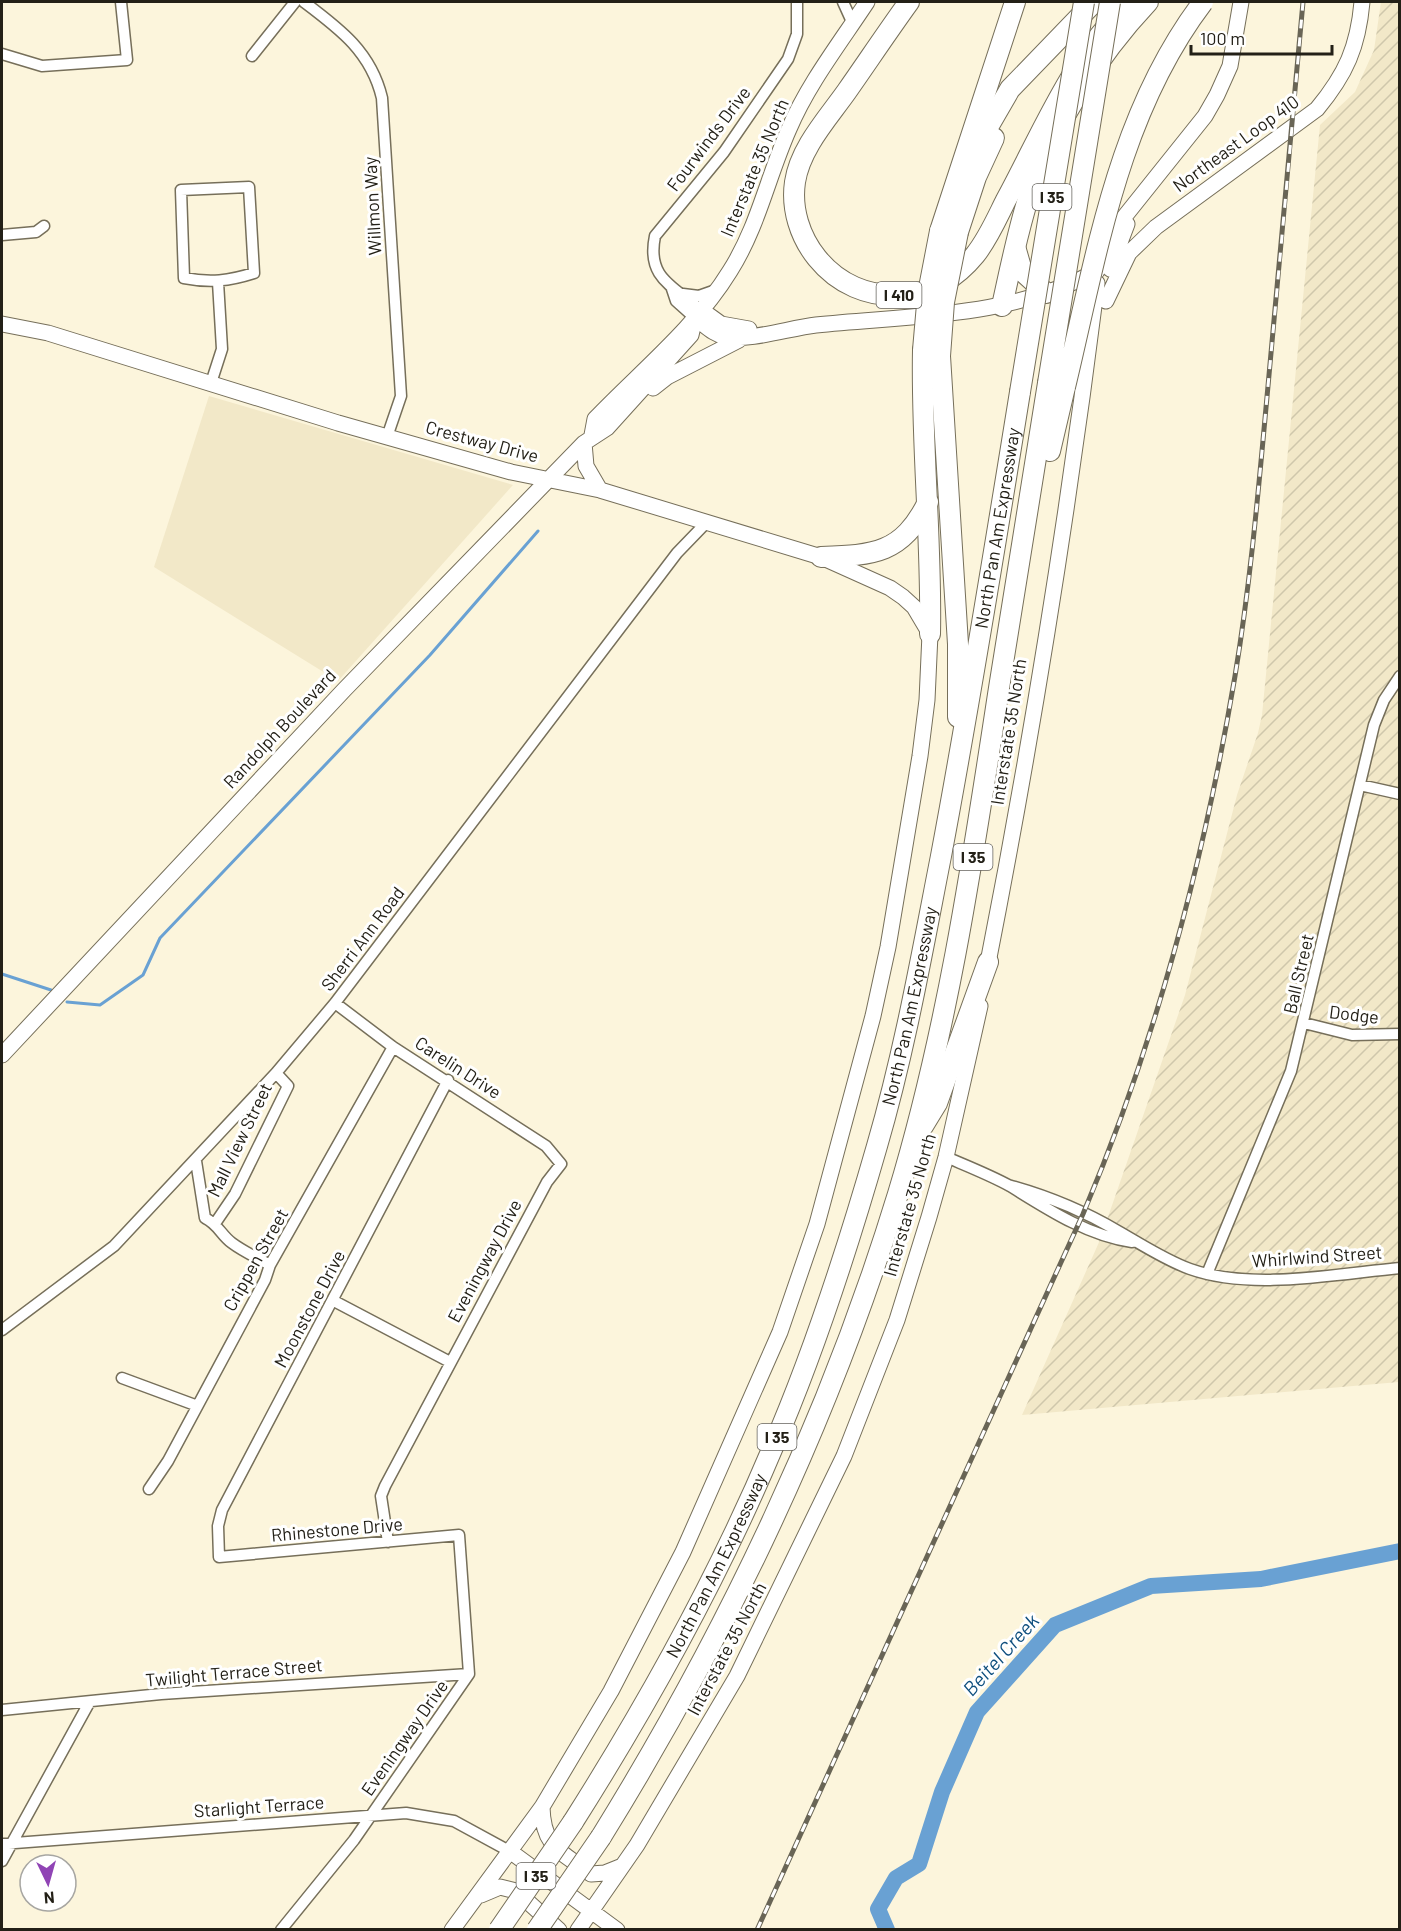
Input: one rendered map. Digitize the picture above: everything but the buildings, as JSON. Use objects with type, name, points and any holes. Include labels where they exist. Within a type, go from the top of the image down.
[{"type":"highway","name":"I 410","points":[[909,2],[820,130],[805,155],[795,180],[796,211],[800,229],[812,252],[822,264],[851,286],[888,295],[917,294],[930,290],[948,280],[976,254],[1059,97],[1113,17],[1132,2]]},
{"type":"highway","points":[[930,634],[928,502],[922,395],[944,302],[954,190],[964,151],[1015,2]]},
{"type":"highway","points":[[1020,392],[1071,2]]},
{"type":"highway","name":"North Pan Am Expressway","points":[[499,1929],[573,1822],[626,1739],[709,1585],[774,1445],[845,1252],[893,1086],[917,980],[960,753],[1084,2]]},
{"type":"highway","points":[[954,190],[1010,89],[1094,2]]},
{"type":"highway","name":"North Pan Am Expressway","points":[[537,1929],[601,1837],[708,1654],[783,1502],[853,1330],[911,1146],[938,1042],[964,912],[1000,680],[1057,385],[1110,2]]},
{"type":"highway","points":[[1002,306],[1028,198],[1048,145],[1098,65],[1128,23],[1148,2]]},
{"type":"highway","points":[[1057,385],[1125,149],[1159,69],[1178,34],[1203,2]]},
{"type":"highway","points":[[949,231],[1025,81],[1051,47]]},
{"type":"highway","points":[[1016,249],[1022,271],[1046,293]]},
{"type":"highway","points":[[932,353],[957,614],[960,753]]},
{"type":"highway","points":[[821,557],[863,555],[885,550],[910,532],[928,502]]},
{"type":"highway","points":[[911,1146],[937,1103],[988,963]]},
{"type":"main road","name":"Interstate 35 North","points":[[697,311],[717,290],[742,251],[789,128],[820,72],[867,2]]},
{"type":"main road","name":"Interstate 35 North","points":[[578,1929],[621,1867],[683,1769],[737,1676],[844,1456],[897,1320],[946,1157],[1008,862],[1080,420],[1098,270],[1109,239],[1205,116],[1217,94],[1230,66],[1241,2]]},
{"type":"main road","name":"Northeast Loop 410","points":[[1106,301],[1129,252],[1156,227],[1317,109],[1337,84],[1355,51],[1362,2]]},
{"type":"main road","name":"Interstate 35 North","points":[[1080,420],[1106,301],[1106,283],[1137,202]]},
{"type":"main road","points":[[619,415],[667,377],[742,339],[767,332],[816,325],[958,314],[1002,306],[1068,286],[1098,270]]},
{"type":"main road","points":[[697,311],[721,324],[767,332]]},
{"type":"main road","points":[[697,311],[715,333],[742,339]]},
{"type":"main road","name":"Randolph Boulevard","points":[[2,1055],[336,698],[588,439],[607,428],[691,335],[697,311]]},
{"type":"main road","name":"Randolph Boulevard","points":[[588,439],[595,419],[697,311]]},
{"type":"main road","name":"Crestway Drive","points":[[2,324],[48,333],[387,436],[549,480],[600,490],[705,524],[821,557],[871,579],[903,597],[914,607],[930,634]]},
{"type":"main road","points":[[588,439],[585,466],[600,490]]},
{"type":"main road","points":[[452,1929],[542,1807],[611,1691],[683,1552],[761,1380],[798,1282],[830,1178],[873,1016],[888,946],[920,756],[927,700],[930,634]]},
{"type":"main road","points":[[542,1807],[544,1833],[547,1839],[567,1856],[591,1874],[605,1873],[621,1867]]},
{"type":"main road","points":[[511,1852],[617,1929]]},
{"type":"main road","points":[[477,1898],[500,1887],[516,1891],[559,1929]]},
{"type":"street","points":[[2,54],[42,66],[127,60],[121,2]]},
{"type":"street","points":[[252,56],[295,2]]},
{"type":"street","name":"Willmon Way","points":[[304,2],[356,44],[375,75],[382,98],[400,390],[397,410],[387,436]]},
{"type":"street","name":"Fourwinds Drive","points":[[697,311],[676,301],[677,292],[658,274],[652,249],[655,236],[724,152],[788,59],[797,34],[797,2]]},
{"type":"street","points":[[843,2],[853,24]]},
{"type":"street","points":[[249,187],[254,273],[218,282],[207,283],[184,278],[181,190],[249,187]]},
{"type":"street","points":[[2,235],[36,232],[44,226]]},
{"type":"street","points":[[211,383],[222,349],[218,282]]},
{"type":"street","points":[[677,292],[699,296],[717,290]]},
{"type":"street","name":"Sherri Ann Road","points":[[2,1330],[114,1246],[276,1073],[335,1003],[677,553],[705,524]]},
{"type":"street","name":"Ball Street","points":[[1206,1274],[1291,1071],[1379,711],[1400,676]]},
{"type":"street","points":[[1360,785],[1400,794]]},
{"type":"street","name":"Carelin Drive","points":[[335,1003],[393,1047],[448,1080],[546,1146],[561,1164]]},
{"type":"street","name":"Dodge","points":[[1304,1023],[1352,1035],[1400,1034]]},
{"type":"street","name":"Crippen Street","points":[[149,1490],[168,1461],[195,1405],[265,1280],[270,1264],[393,1047]]},
{"type":"street","name":"Mall View Street","points":[[216,1222],[235,1194],[288,1086],[276,1073]]},
{"type":"street","name":"Moonstone Drive","points":[[219,1557],[218,1526],[222,1510],[448,1080]]},
{"type":"street","name":"Whirlwind Street","points":[[946,1157],[1008,1185],[1035,1193],[1206,1274],[1259,1279],[1400,1268]]},
{"type":"street","points":[[196,1161],[205,1218],[216,1222],[225,1238],[234,1245],[270,1264]]},
{"type":"street","name":"Eveningway Drive","points":[[388,1542],[381,1496],[385,1486],[546,1182],[561,1164]]},
{"type":"street","points":[[334,1300],[450,1362]]},
{"type":"street","points":[[122,1378],[195,1405]]},
{"type":"street","name":"Eveningway Drive","points":[[281,1929],[372,1815],[469,1674],[459,1535]]},
{"type":"street","name":"Rhinestone Drive","points":[[219,1557],[459,1535]]},
{"type":"street","name":"Twilight Terrace Street","points":[[2,1710],[231,1689],[469,1674]]},
{"type":"street","points":[[2,1861],[6,1843],[89,1703]]},
{"type":"street","name":"Starlight Terrace","points":[[6,1843],[406,1813],[454,1821],[511,1852]]},
{"type":"shaded area","points":[[1381,2],[1399,2],[1399,1382],[1022,1415],[1100,1240],[1185,995],[1237,795],[1258,733],[1262,715],[1320,125],[1355,92],[1374,50]]},
{"type":"shaded area","points":[[209,396],[513,485],[338,681],[154,567]]},
{"type":"waterway","points":[[67,1002],[100,1005],[143,975],[160,938],[430,655],[538,531]]},
{"type":"waterway","points":[[2,974],[51,990]]},
{"type":"waterway","name":"Beitel Creek","points":[[887,1930],[878,1909],[896,1878],[919,1864],[942,1792],[977,1712],[1055,1625],[1151,1586],[1261,1579],[1400,1551]]},
{"type":"railway","points":[[757,1930],[1083,1214],[1133,1083],[1175,950],[1193,882],[1223,745],[1246,604],[1303,2]]}]
